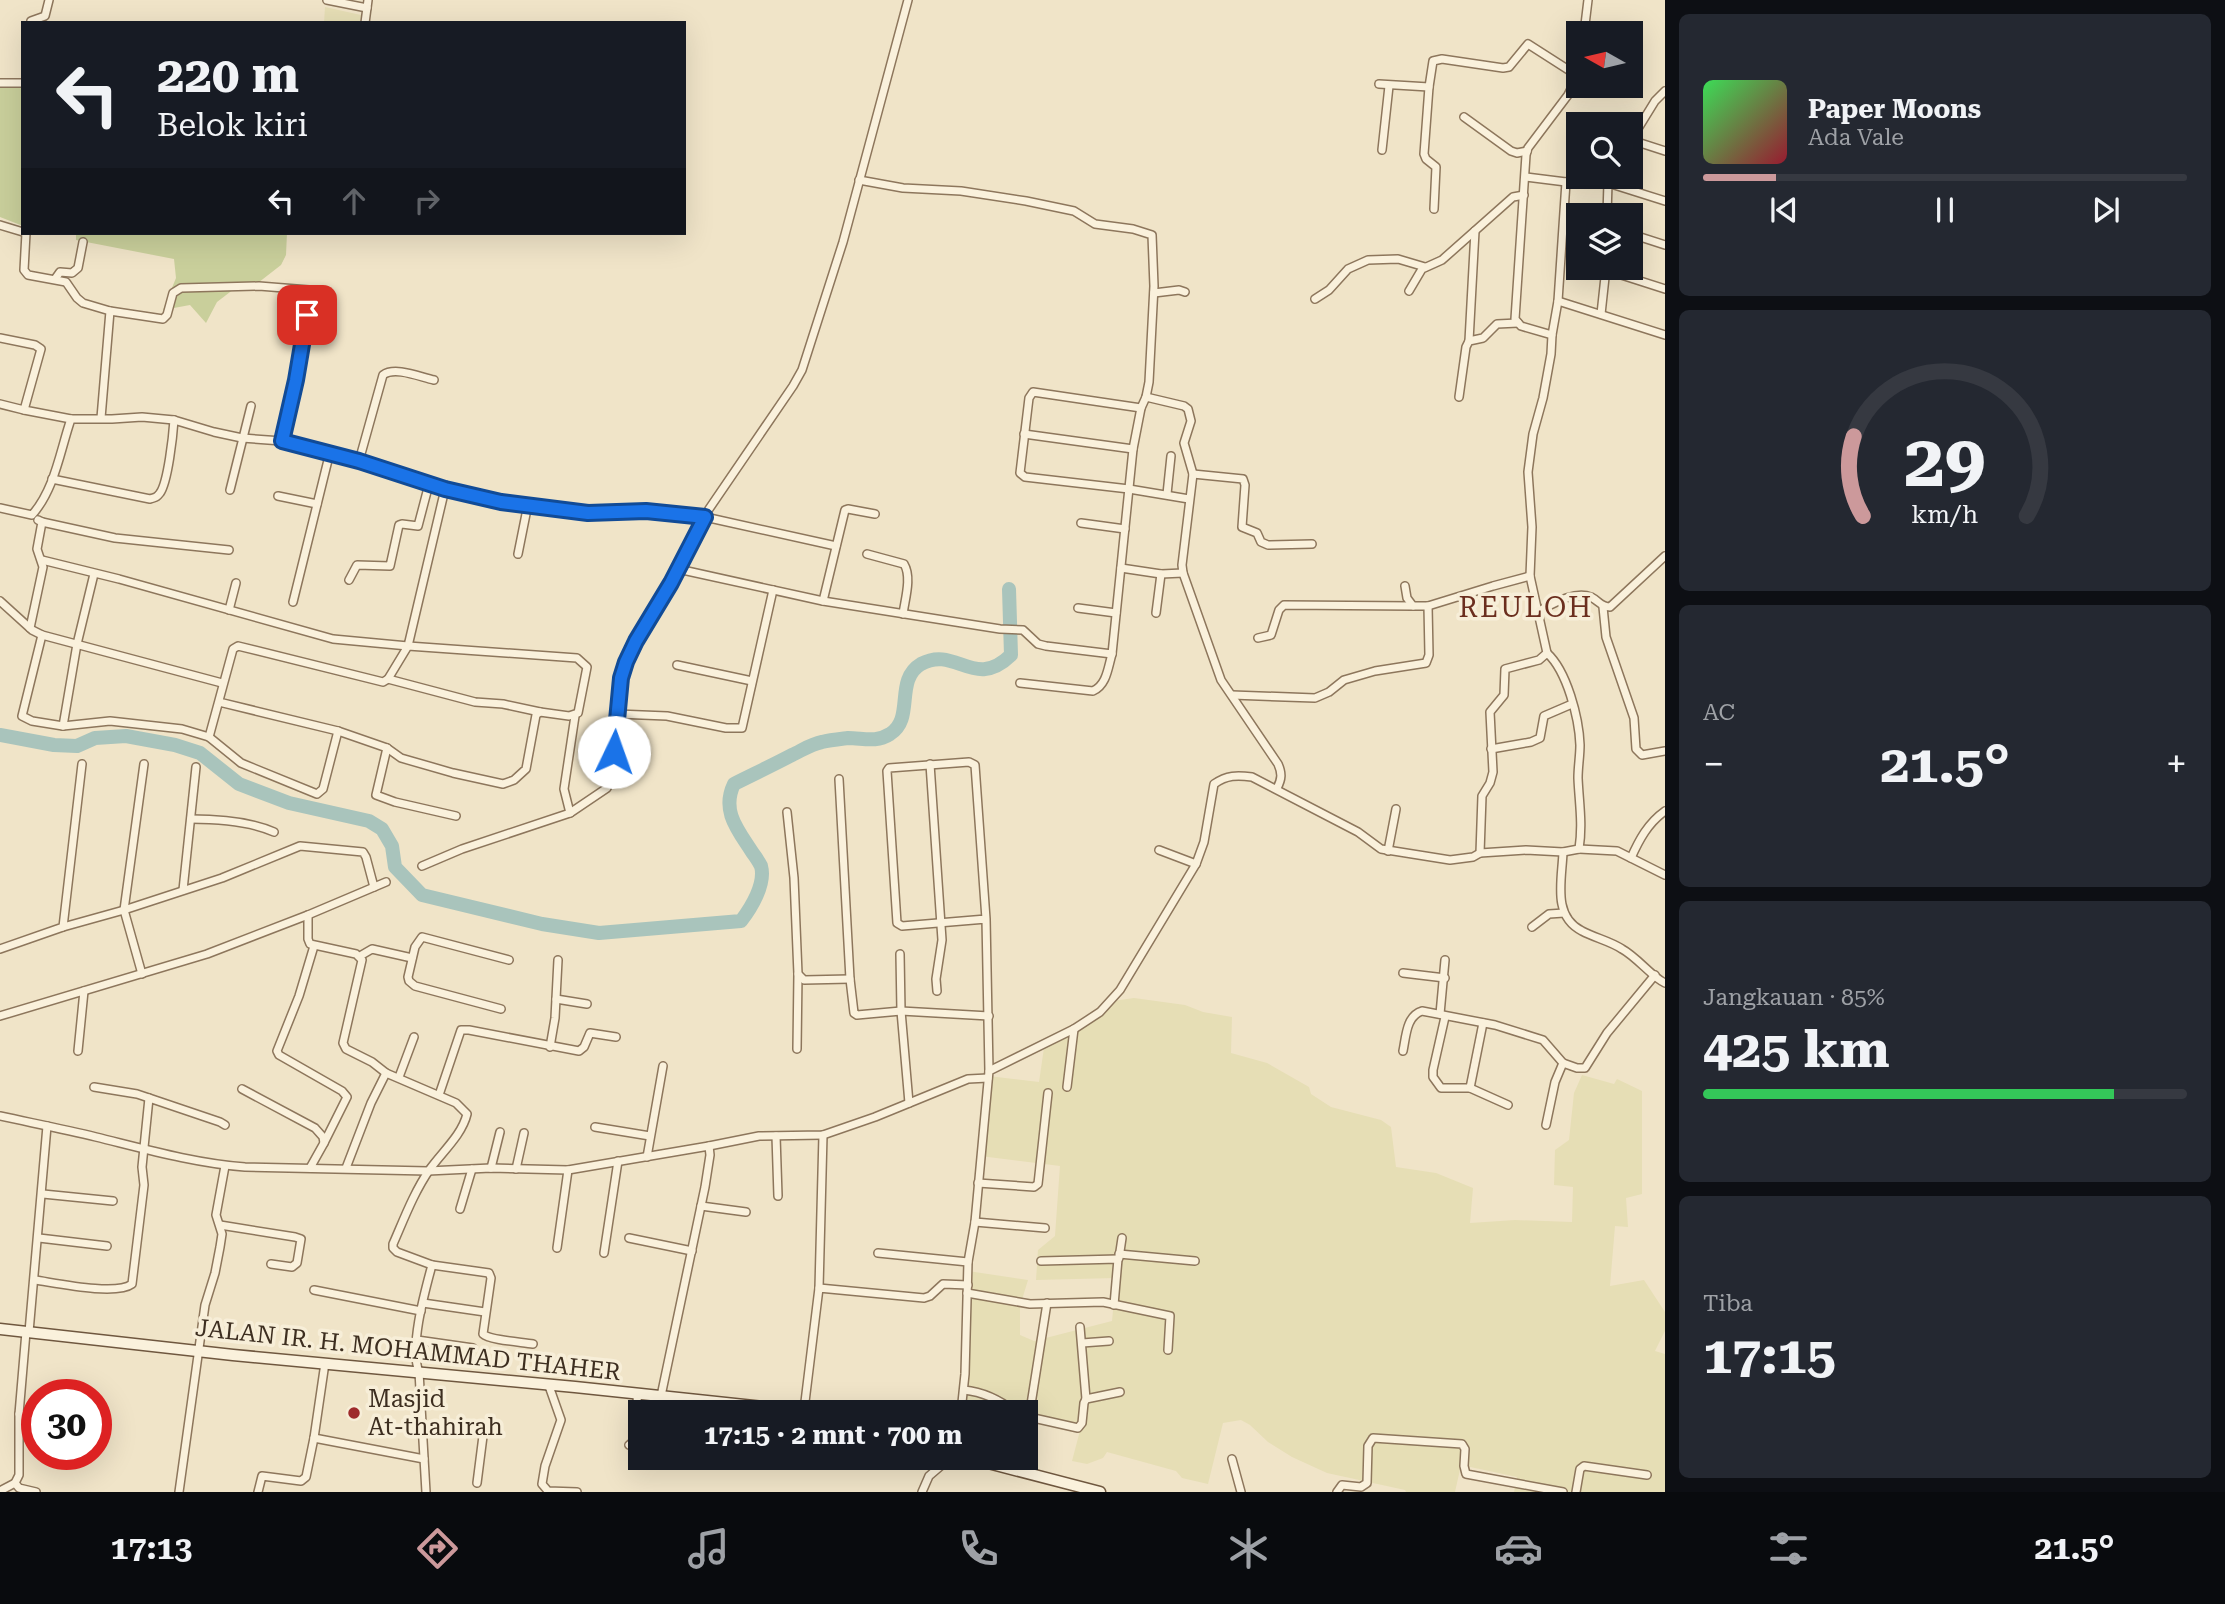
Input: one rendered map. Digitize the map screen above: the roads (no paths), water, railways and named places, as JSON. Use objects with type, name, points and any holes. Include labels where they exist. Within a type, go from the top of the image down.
[{"type":"main road","name":"JALAN IR. H. MOHAMMAD THAHER","points":[[0,1329],[661,1396],[678,1400]]},
{"type":"main road","points":[[1015,1470],[1100,1492]]},
{"type":"street","points":[[31,21],[45,16],[50,0]]},
{"type":"street","points":[[327,0],[367,4]]},
{"type":"street","points":[[422,866],[474,845],[570,813],[607,788],[611,780],[621,678],[626,662],[705,517],[802,370],[835,267],[908,0]]},
{"type":"street","points":[[1585,21],[1588,0]]},
{"type":"street","points":[[1434,209],[1436,167],[1424,154],[1433,61],[1436,59],[1509,67],[1528,44],[1566,68]]},
{"type":"street","points":[[0,83],[21,83]]},
{"type":"street","points":[[1379,84],[1429,87]]},
{"type":"street","points":[[1382,150],[1389,86]]},
{"type":"street","points":[[1643,121],[1665,91]]},
{"type":"street","points":[[1552,335],[1521,326],[1515,319],[1526,153],[1566,98]]},
{"type":"street","points":[[1656,101],[1664,104]]},
{"type":"street","points":[[1464,117],[1511,151],[1526,153]]},
{"type":"street","points":[[1643,144],[1665,151]]},
{"type":"street","points":[[1525,177],[1566,182],[1558,301],[1551,354],[1533,434],[1528,472],[1532,527],[1530,576],[1548,653],[1563,675],[1580,744],[1578,776],[1582,817],[1578,849]]},
{"type":"street","points":[[859,180],[895,187],[961,191],[1073,211],[1095,224],[1150,233],[1153,242],[1154,290],[1149,382],[1133,449],[1112,654],[1104,680],[1099,688],[1093,691],[1020,683]]},
{"type":"street","points":[[1631,189],[1665,201]]},
{"type":"street","points":[[1409,291],[1419,273],[1426,267],[1441,260],[1513,197],[1524,194]]},
{"type":"street","points":[[0,225],[21,231]]},
{"type":"street","points":[[1459,397],[1469,341],[1475,231]]},
{"type":"street","points":[[26,235],[24,262],[28,275],[66,282],[83,303],[110,311],[163,319],[167,315],[173,293],[181,288],[259,286],[309,290],[311,293],[296,380],[282,441]]},
{"type":"street","points":[[1643,238],[1665,245]]},
{"type":"street","points":[[55,279],[61,272],[72,272],[78,268],[83,242]]},
{"type":"street","points":[[1315,299],[1329,290],[1348,269],[1368,260],[1398,259],[1426,267]]},
{"type":"street","points":[[1601,314],[1605,280]]},
{"type":"street","points":[[1637,280],[1665,289]]},
{"type":"street","points":[[1154,290],[1185,292]]},
{"type":"street","points":[[1558,301],[1665,335]]},
{"type":"street","points":[[101,418],[110,311]]},
{"type":"street","points":[[1469,341],[1483,338],[1497,324],[1518,323]]},
{"type":"street","points":[[0,338],[35,345],[41,349],[24,410]]},
{"type":"street","points":[[359,461],[383,375],[394,371],[434,380]]},
{"type":"street","points":[[1141,408],[1033,392],[1029,398],[1020,473],[1025,478],[1129,489],[1189,499]]},
{"type":"street","points":[[1146,397],[1172,402],[1188,409],[1191,421],[1184,443],[1193,474],[1183,573],[1221,680],[1282,772],[1277,788]]},
{"type":"street","points":[[0,404],[71,419],[142,417],[174,420],[242,438],[282,441],[330,452],[445,489],[501,502],[588,513],[646,511],[705,517],[836,546]]},
{"type":"street","points":[[230,490],[251,406]]},
{"type":"street","points":[[32,515],[52,479],[71,419]]},
{"type":"street","points":[[52,479],[150,499],[156,497],[165,479],[174,420]]},
{"type":"street","points":[[1024,434],[1133,449]]},
{"type":"street","points":[[293,601],[330,452]]},
{"type":"street","points":[[1167,494],[1171,456]]},
{"type":"street","points":[[1193,474],[1243,480],[1245,485],[1242,527],[1257,533],[1261,542],[1268,545],[1312,544]]},
{"type":"street","points":[[349,580],[357,565],[390,566],[399,525],[418,526],[429,484]]},
{"type":"street","points":[[208,737],[233,649],[238,646],[383,682],[388,679],[408,646],[445,489]]},
{"type":"street","points":[[278,496],[317,504]]},
{"type":"street","points":[[518,554],[528,504]]},
{"type":"street","points":[[0,508],[32,515],[42,522],[116,538],[229,550]]},
{"type":"street","points":[[823,601],[846,509],[875,514]]},
{"type":"street","points":[[30,628],[43,567],[37,548],[42,522]]},
{"type":"street","points":[[1081,523],[1125,529]]},
{"type":"street","points":[[867,554],[904,564],[906,567],[908,576],[903,614]]},
{"type":"street","points":[[1537,612],[1569,597],[1583,596],[1590,597],[1603,607],[1611,607],[1665,556]]},
{"type":"street","points":[[42,560],[332,639],[580,659],[587,667],[580,709],[575,716],[564,789],[570,813]]},
{"type":"street","points":[[1121,568],[1161,574],[1183,573]]},
{"type":"street","points":[[678,569],[823,601],[1019,629],[1027,632],[1038,644],[1112,654]]},
{"type":"street","points":[[63,726],[94,574]]},
{"type":"street","points":[[1156,613],[1161,574]]},
{"type":"street","points":[[1258,638],[1271,635],[1279,610],[1284,605],[1428,606],[1530,576]]},
{"type":"street","points":[[229,610],[236,583]]},
{"type":"street","points":[[1405,586],[1407,598],[1413,606]]},
{"type":"street","points":[[617,714],[667,716],[742,728],[773,590]]},
{"type":"street","points":[[0,601],[30,628],[42,635],[222,683]]},
{"type":"street","points":[[1232,695],[1315,698],[1329,692],[1344,680],[1375,671],[1426,663],[1429,654],[1428,606]]},
{"type":"street","points":[[1603,607],[1606,637],[1634,718],[1636,749],[1642,755],[1665,751]]},
{"type":"street","points":[[1078,608],[1116,612]]},
{"type":"street","points":[[42,635],[22,716],[32,721],[63,726],[110,721],[167,726],[208,737],[241,762],[317,794],[323,789],[338,731]]},
{"type":"street","points":[[1480,853],[1482,796],[1493,772],[1490,712],[1504,695],[1505,669],[1539,660],[1548,653]]},
{"type":"street","points":[[677,665],[752,681]]},
{"type":"street","points":[[388,679],[475,702],[575,716]]},
{"type":"street","points":[[219,702],[338,731],[387,748],[401,758],[503,784],[514,780],[526,769],[534,720],[540,712]]},
{"type":"street","points":[[1491,749],[1540,738],[1544,716],[1572,704]]},
{"type":"street","points":[[387,748],[376,794],[395,802],[456,816]]},
{"type":"street","points":[[963,1400],[968,1262],[975,1222],[989,1074],[986,919],[975,765],[969,762],[894,766],[888,770],[897,923],[902,926],[986,919]]},
{"type":"street","points":[[63,927],[82,764]]},
{"type":"street","points":[[142,974],[124,910],[144,764]]},
{"type":"street","points":[[930,764],[942,947],[937,965],[937,991]]},
{"type":"street","points":[[183,890],[197,767]]},
{"type":"street","points":[[0,1116],[225,1166],[428,1171],[491,1168],[568,1170],[759,1136],[823,1135],[968,1079],[989,1074],[1074,1030],[1100,1012],[1121,990],[1196,864],[1205,842],[1214,784],[1236,775],[1252,777],[1277,788],[1358,832],[1377,848],[1388,851],[1450,860],[1473,857],[1480,853],[1526,850],[1617,851],[1665,875]]},
{"type":"street","points":[[839,779],[850,979],[855,1014],[901,1011],[989,1016]]},
{"type":"street","points":[[1388,851],[1396,809]]},
{"type":"street","points":[[1631,859],[1642,835],[1665,811]]},
{"type":"street","points":[[787,812],[794,878],[798,974],[797,1049]]},
{"type":"street","points":[[191,819],[214,819],[260,826],[275,832]]},
{"type":"street","points":[[0,949],[222,878],[300,846],[363,852],[374,887]]},
{"type":"street","points":[[1159,850],[1196,864]]},
{"type":"street","points":[[1563,852],[1560,892],[1564,913],[1575,927],[1621,948],[1665,983]]},
{"type":"street","points":[[0,1016],[207,954],[386,882]]},
{"type":"street","points":[[1532,926],[1549,914],[1564,913]]},
{"type":"street","points":[[308,915],[309,941],[314,946],[352,952],[360,956]]},
{"type":"street","points":[[501,1009],[411,984],[408,976],[418,940],[426,937],[509,960]]},
{"type":"street","points":[[310,1168],[347,1097],[342,1091],[279,1055],[277,1051],[299,996],[314,946]]},
{"type":"street","points":[[360,956],[372,949],[412,958]]},
{"type":"street","points":[[900,954],[901,1011],[909,1103]]},
{"type":"street","points":[[360,956],[361,965],[344,1046],[346,1049],[372,1062],[386,1073],[456,1103],[467,1114],[460,1129],[428,1171],[393,1248],[432,1265],[491,1275],[482,1329],[485,1337],[533,1345]]},
{"type":"street","points":[[550,1046],[558,960]]},
{"type":"street","points":[[1446,960],[1433,1077],[1441,1088],[1470,1088],[1508,1105]]},
{"type":"street","points":[[1403,973],[1445,978]]},
{"type":"street","points":[[798,974],[804,980],[850,979]]},
{"type":"street","points":[[1403,1051],[1411,1018],[1422,1011],[1505,1028],[1543,1040],[1563,1063],[1585,1068],[1607,1033],[1656,975]]},
{"type":"street","points":[[78,1051],[83,991]]},
{"type":"street","points":[[556,999],[587,1004]]},
{"type":"street","points":[[1470,1088],[1483,1023]]},
{"type":"street","points":[[439,1095],[461,1030],[579,1051],[584,1047],[590,1033],[616,1037]]},
{"type":"street","points":[[1068,1087],[1074,1030]]},
{"type":"street","points":[[399,1077],[414,1037]]},
{"type":"street","points":[[1545,1125],[1555,1082],[1563,1063]]},
{"type":"street","points":[[646,1157],[663,1066]]},
{"type":"street","points":[[346,1168],[386,1073]]},
{"type":"street","points":[[94,1087],[137,1094],[225,1125]]},
{"type":"street","points":[[242,1089],[315,1128],[323,1136],[324,1143]]},
{"type":"street","points":[[978,1182],[1034,1187],[1038,1184],[1048,1093]]},
{"type":"street","points":[[35,1280],[98,1289],[130,1287],[144,1185],[142,1167],[149,1098]]},
{"type":"street","points":[[0,1491],[15,1483],[21,1465],[19,1414],[35,1280],[47,1126]]},
{"type":"street","points":[[595,1127],[650,1136]]},
{"type":"street","points":[[491,1168],[500,1132]]},
{"type":"street","points":[[516,1169],[524,1133]]},
{"type":"street","points":[[809,1400],[820,1288],[823,1135]]},
{"type":"street","points":[[776,1136],[778,1196]]},
{"type":"street","points":[[661,1396],[701,1206],[710,1155],[709,1146]]},
{"type":"street","points":[[604,1253],[618,1161]]},
{"type":"street","points":[[179,1492],[205,1305],[215,1273],[222,1234],[216,1215],[225,1166]]},
{"type":"street","points":[[460,1209],[472,1169]]},
{"type":"street","points":[[557,1248],[568,1170]]},
{"type":"street","points":[[43,1194],[113,1201]]},
{"type":"street","points":[[701,1206],[746,1212]]},
{"type":"street","points":[[975,1222],[1045,1228]]},
{"type":"street","points":[[220,1225],[301,1239],[297,1263],[292,1267],[271,1264]]},
{"type":"street","points":[[39,1238],[107,1246]]},
{"type":"street","points":[[629,1238],[692,1251]]},
{"type":"street","points":[[1114,1305],[1122,1238]]},
{"type":"street","points":[[878,1253],[968,1262]]},
{"type":"street","points":[[1041,1261],[1119,1256],[1195,1261]]},
{"type":"street","points":[[426,1492],[419,1372],[416,1362],[422,1307],[432,1265]]},
{"type":"street","points":[[820,1288],[924,1298],[943,1284],[1030,1304],[1103,1303],[1170,1316],[1168,1350]]},
{"type":"street","points":[[314,1290],[422,1307],[485,1312]]},
{"type":"street","points":[[1030,1400],[1046,1303]]},
{"type":"street","points":[[1038,1419],[1077,1428],[1082,1423],[1086,1399],[1080,1326]]},
{"type":"street","points":[[418,1340],[473,1348]]},
{"type":"street","points":[[1082,1343],[1109,1341]]},
{"type":"street","points":[[258,1492],[262,1476],[301,1481],[304,1479],[314,1438],[325,1363]]},
{"type":"street","points":[[549,1386],[561,1420],[545,1466],[542,1484],[548,1491],[577,1492]]},
{"type":"street","points":[[964,1390],[975,1391],[997,1400]]},
{"type":"street","points":[[1086,1399],[1121,1392]]},
{"type":"street","points":[[637,1394],[637,1400]]},
{"type":"street","points":[[423,1427],[481,1431],[483,1436],[477,1483]]},
{"type":"street","points":[[314,1438],[424,1459]]},
{"type":"street","points":[[1337,1492],[1342,1485],[1362,1487],[1367,1483],[1368,1446],[1373,1438],[1462,1444],[1465,1449],[1466,1474],[1563,1492]]},
{"type":"street","points":[[1232,1459],[1241,1492]]},
{"type":"street","points":[[1576,1492],[1581,1467],[1647,1475]]},
{"type":"street","points":[[922,1492],[929,1476],[936,1470]]},
{"type":"street","points":[[15,1483],[19,1488],[36,1492]]},
{"type":"waterway","points":[[0,735],[54,745],[77,746],[95,738],[126,736],[175,745],[200,753],[239,784],[289,803],[369,821],[382,829],[392,846],[395,867],[422,895],[542,924],[599,933],[741,921],[757,895],[762,873],[760,864],[741,836],[730,812],[730,794],[734,784],[818,743],[848,738],[875,739],[890,734],[902,719],[908,680],[921,664],[945,660],[975,669],[998,665],[1011,655],[1009,589]]},
{"type":"place","name":"Masjid At-thahirah","points":[[354,1413]]},
{"type":"district","name":"REULOH","points":[[1526,607]]}]
